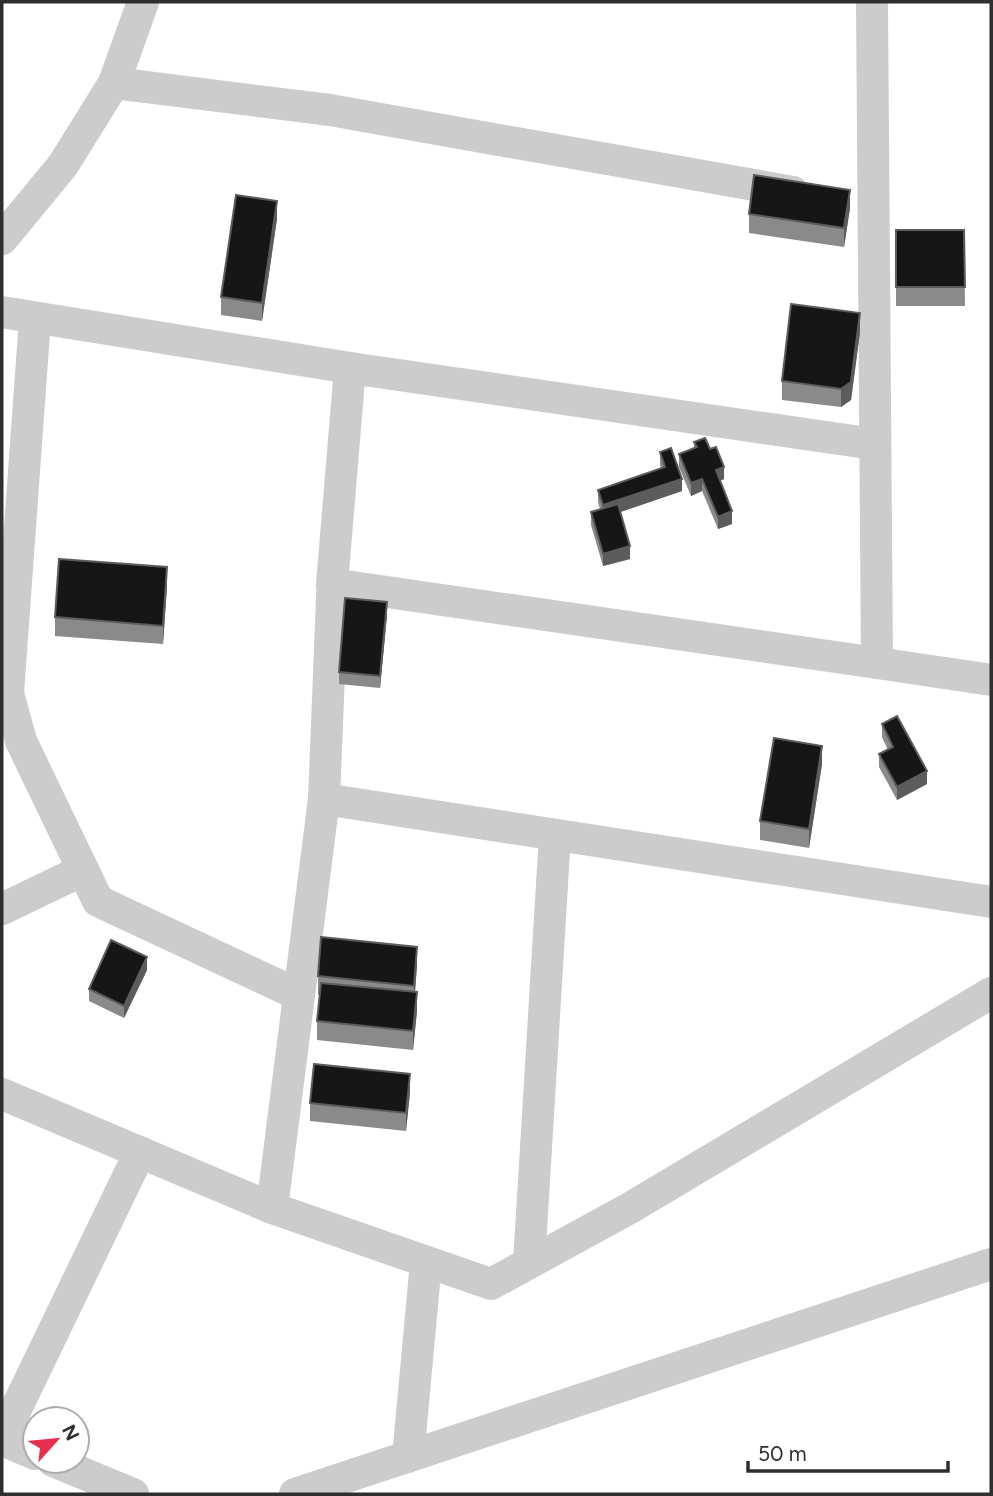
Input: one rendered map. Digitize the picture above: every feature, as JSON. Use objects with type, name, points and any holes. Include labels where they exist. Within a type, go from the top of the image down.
[{"type":"street","points":[[2,239],[63,164],[114,83],[143,2]]},
{"type":"street","points":[[872,2],[845,201],[874,444],[877,663]]},
{"type":"street","points":[[114,83],[330,110],[845,201]]},
{"type":"street","points":[[2,312],[350,368],[874,444]]},
{"type":"street","points":[[35,319],[8,693],[11,746],[83,870],[97,901],[299,995]]},
{"type":"street","points":[[272,1208],[324,799],[333,579],[350,368]]},
{"type":"street","points":[[333,579],[991,680]]},
{"type":"street","points":[[324,799],[991,902]]},
{"type":"street","points":[[529,1263],[555,835]]},
{"type":"street","points":[[2,909],[83,870]]},
{"type":"street","points":[[2,1094],[272,1208],[491,1284],[630,1208],[991,993]]},
{"type":"street","points":[[21,1448],[2,1439],[140,1152]]},
{"type":"street","points":[[408,1457],[426,1262]]},
{"type":"street","points":[[295,1494],[991,1264]]},
{"type":"street","points":[[87,1475],[132,1494]]},
{"type":"building","points":[[754,175],[850,190],[844,228],[749,214]]},
{"type":"building","points":[[236,195],[277,201],[262,303],[221,297]]},
{"type":"building","points":[[896,230],[964,230],[965,287],[896,287]]},
{"type":"building","points":[[791,304],[860,313],[851,382],[841,389],[782,381]]},
{"type":"building","points":[[705,438],[710,449],[716,447],[724,467],[716,470],[732,511],[718,517],[702,479],[691,483],[679,454],[697,447],[694,442]]},
{"type":"building","points":[[671,448],[682,479],[603,505],[598,490],[665,467],[660,452]]},
{"type":"building","points":[[618,504],[630,546],[603,554],[591,512]]},
{"type":"building","points":[[59,559],[167,567],[163,626],[55,617]]},
{"type":"building","points":[[345,598],[387,602],[380,676],[339,672]]},
{"type":"building","points":[[897,716],[927,771],[897,787],[879,754],[893,747],[882,724]]},
{"type":"building","points":[[774,738],[822,746],[809,829],[760,821]]},
{"type":"building","points":[[321,937],[417,947],[414,986],[318,976]]},
{"type":"building","points":[[111,940],[147,957],[124,1006],[89,989]]},
{"type":"building","points":[[321,983],[417,992],[413,1031],[317,1021]]},
{"type":"building","points":[[314,1064],[410,1074],[406,1113],[310,1103]]}]
